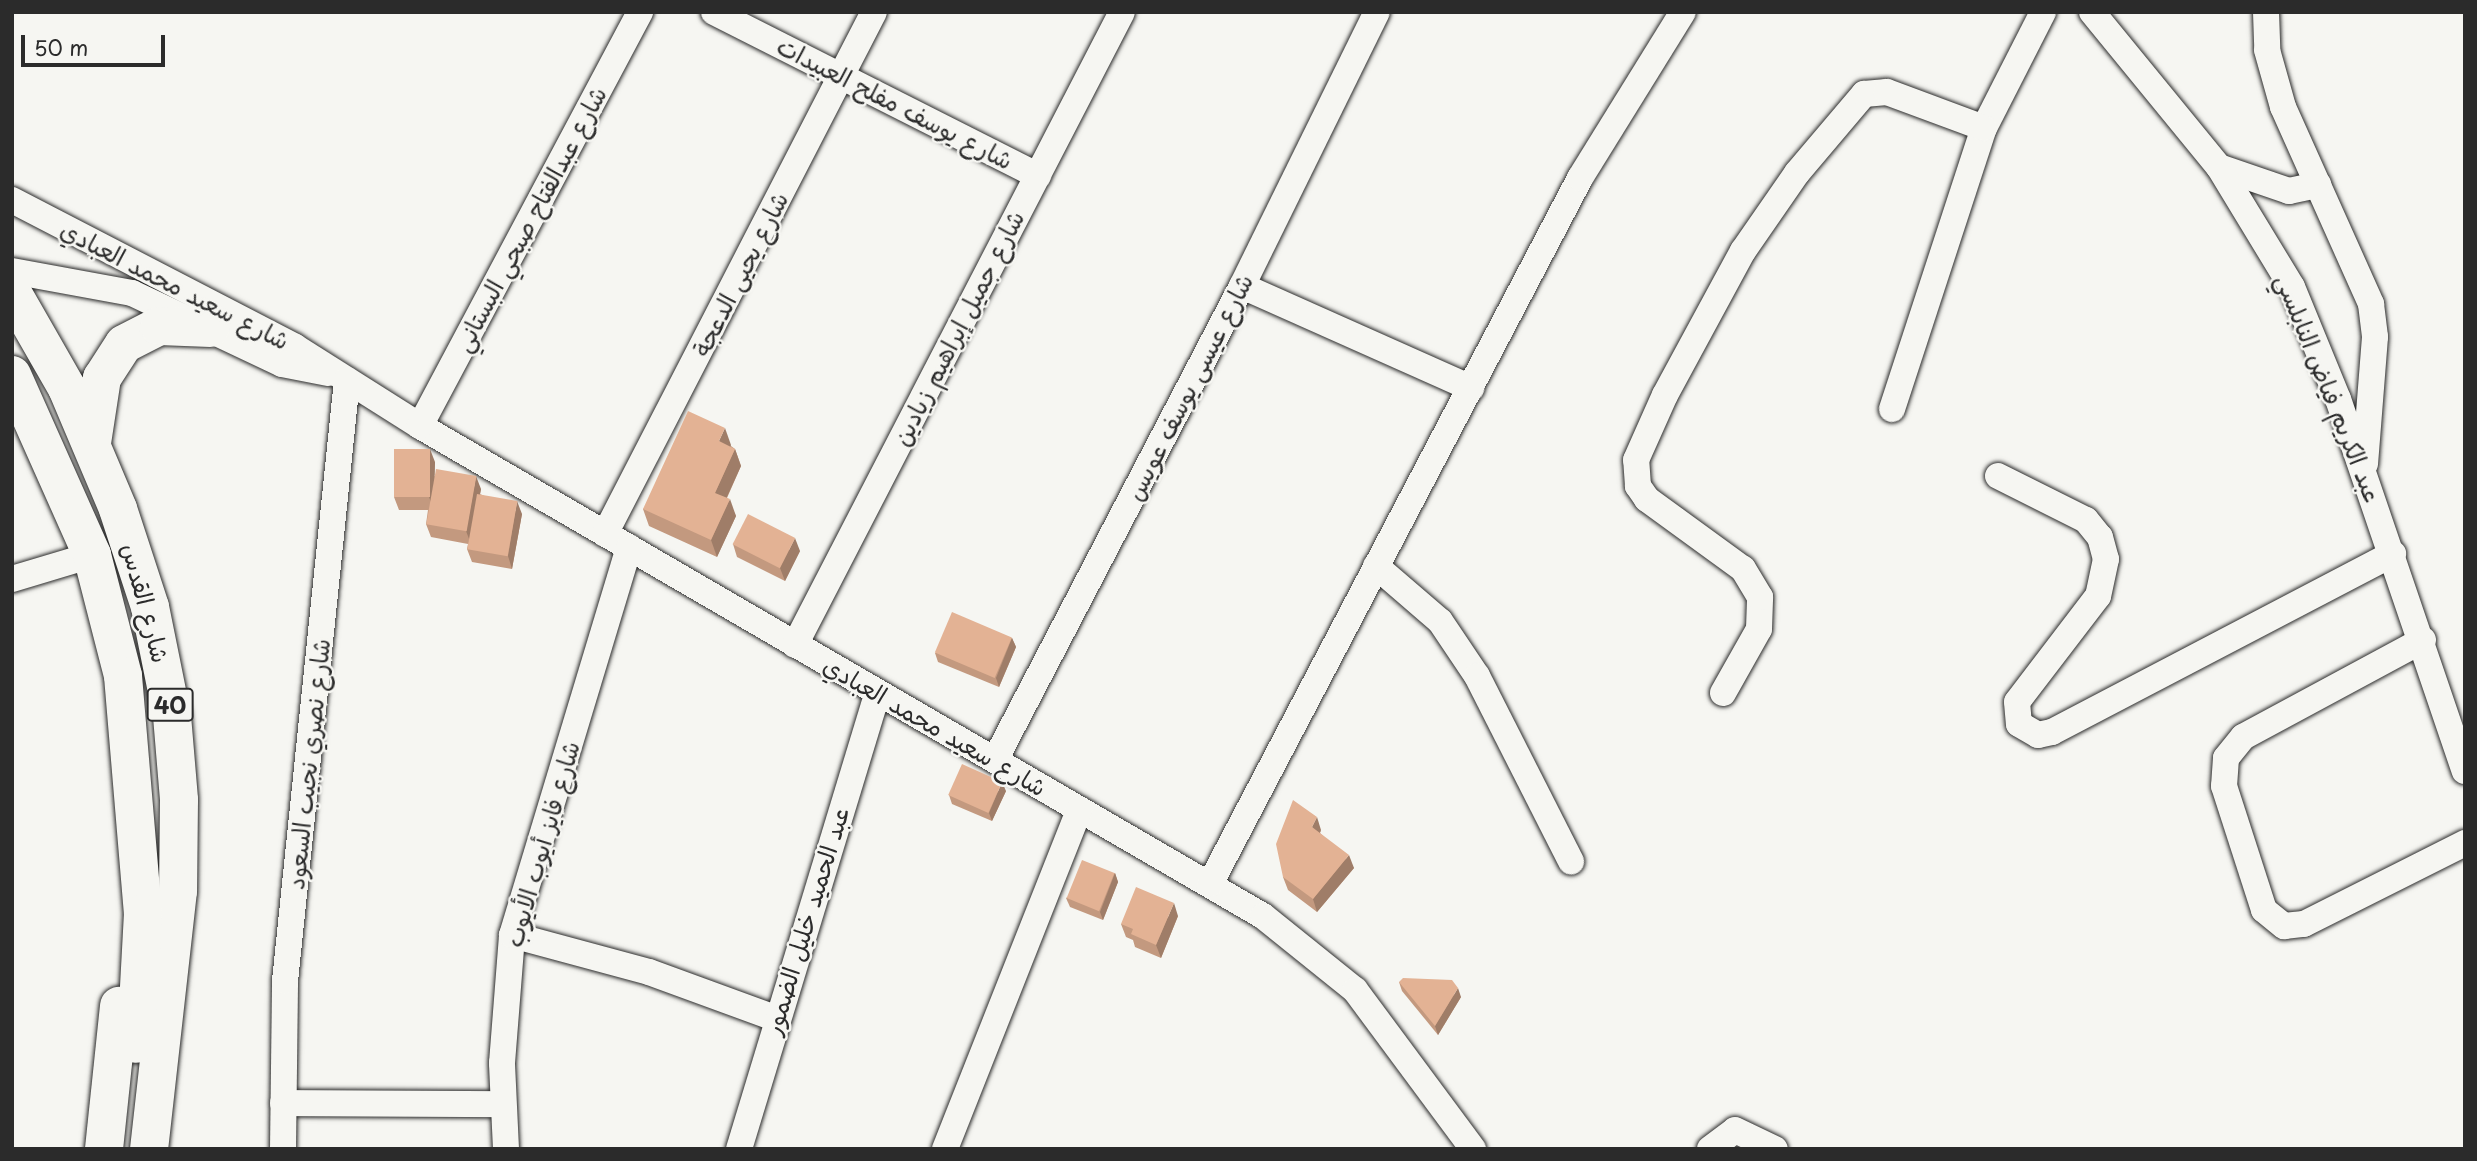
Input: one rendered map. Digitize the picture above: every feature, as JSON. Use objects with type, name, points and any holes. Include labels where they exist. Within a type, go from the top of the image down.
[{"type":"highway","name":"شارع القدس","points":[[12,292],[92,443],[150,607],[172,716],[179,800],[178,891],[149,1149]]},
{"type":"highway","points":[[92,443],[102,378],[124,344],[159,326],[211,328]]},
{"type":"highway","name":"شارع القدس","points":[[12,375],[22,404],[92,555],[123,676],[143,914],[126,1149]]},
{"type":"highway","points":[[128,725],[139,733],[152,735],[165,728],[172,716]]},
{"type":"highway","points":[[104,1149],[125,951],[143,914]]},
{"type":"street","name":"شارع عبدالفتاح صبحي البستاني","points":[[420,426],[640,12]]},
{"type":"street","name":"شارع يوسف مفلح العبيدات","points":[[714,12],[844,74],[1038,176]]},
{"type":"street","name":"شارع يحيى الدعجة","points":[[605,534],[874,12]]},
{"type":"street","name":"شارع جميل إبراهيم زيادين","points":[[794,645],[1122,12]]},
{"type":"street","name":"شارع عيسى يوسف عويس","points":[[995,760],[1242,286],[1377,12]]},
{"type":"street","points":[[1210,884],[1580,178],[1683,12]]},
{"type":"street","points":[[1892,409],[1983,128],[2043,12]]},
{"type":"street","name":"عبد الكريم فياض النابلسي","points":[[2092,12],[2219,167],[2292,287],[2393,554],[2465,771]]},
{"type":"street","points":[[2266,12],[2265,34],[2277,88],[2365,288],[2374,321],[2364,473]]},
{"type":"street","points":[[1723,693],[1759,629],[1760,597],[1743,569],[1647,499],[1638,486],[1636,460],[1665,395],[1749,242],[1797,173],[1864,94],[1886,92],[1983,128]]},
{"type":"street","points":[[2219,167],[2289,191],[2318,185]]},
{"type":"street","name":"شارع سعيد محمد العبادي","points":[[12,200],[295,347],[420,426],[877,694],[1210,884],[1298,940],[1355,990],[1474,1149]]},
{"type":"street","name":"شارع سعيد محمد العبادي","points":[[12,271],[132,293],[282,363],[342,377]]},
{"type":"street","points":[[1242,286],[1471,388]]},
{"type":"street","name":"شارع نصري نجيب السعود","points":[[283,1149],[285,981],[342,377]]},
{"type":"street","points":[[1998,476],[2078,514],[2099,537],[2106,559],[2098,596],[2017,702],[2019,724],[2038,735],[2052,732],[2393,554]]},
{"type":"street","name":"شارع فايز أيوب الأيوب","points":[[506,1149],[501,1104],[512,935],[629,547]]},
{"type":"street","points":[[12,579],[92,555]]},
{"type":"street","points":[[1376,566],[1440,621],[1477,676],[1571,861]]},
{"type":"street","points":[[2423,640],[2243,737],[2226,758],[2224,786],[2264,910],[2284,926],[2304,924],[2465,843]]},
{"type":"street","name":"عبد الحميد خليل الضمور","points":[[739,1149],[775,1018],[877,694]]},
{"type":"street","points":[[945,1149],[1079,810]]},
{"type":"street","points":[[512,935],[649,972],[775,1018]]},
{"type":"street","points":[[283,1103],[501,1104]]},
{"type":"street","points":[[1710,1149],[1735,1129],[1775,1149]]},
{"type":"building","points":[[688,411],[725,428],[719,441],[735,449],[715,493],[730,499],[711,540],[643,509]]},
{"type":"building","points":[[394,449],[430,449],[430,497],[394,497]]},
{"type":"building","points":[[436,469],[476,476],[467,531],[426,524]]},
{"type":"building","points":[[477,494],[517,501],[508,556],[467,549]]},
{"type":"building","points":[[748,514],[795,538],[780,568],[733,544]]},
{"type":"building","points":[[952,612],[1012,637],[995,678],[935,653]]},
{"type":"building","points":[[962,764],[1002,782],[988,813],[948,795]]},
{"type":"building","points":[[1293,800],[1317,817],[1312,827],[1349,855],[1313,899],[1283,877],[1276,844]]},
{"type":"building","points":[[1082,860],[1114,873],[1099,911],[1067,898]]},
{"type":"building","points":[[1136,887],[1174,903],[1156,945],[1131,934],[1133,929],[1121,924]]},
{"type":"building","points":[[1403,978],[1452,980],[1458,988],[1435,1026],[1399,982]]}]
